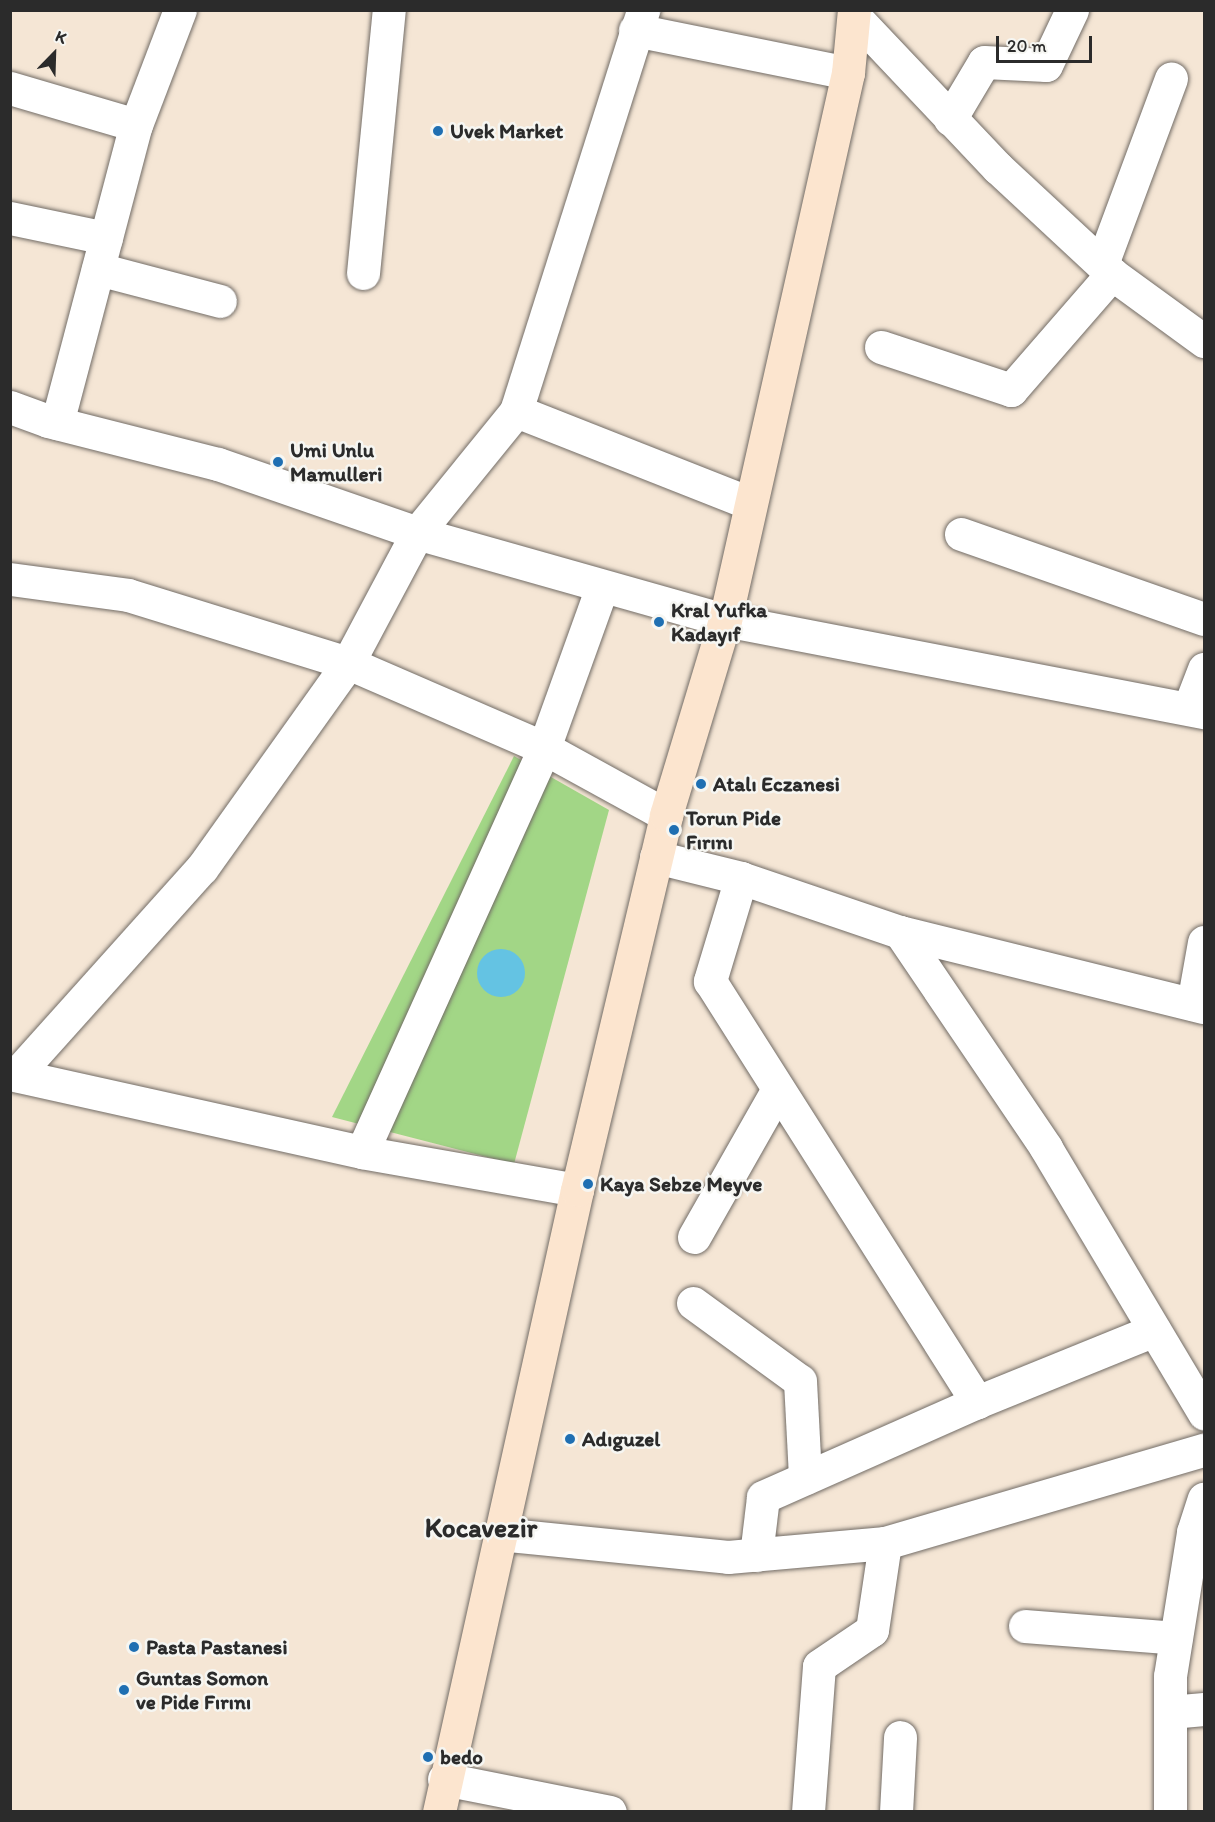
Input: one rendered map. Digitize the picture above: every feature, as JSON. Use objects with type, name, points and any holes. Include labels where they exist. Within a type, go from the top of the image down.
[{"type":"street","points":[[57,423],[136,125],[180,10]]},
{"type":"street","points":[[363,273],[389,10]]},
{"type":"street","points":[[950,119],[984,62],[1046,65],[1072,10]]},
{"type":"street","points":[[855,14],[950,119],[1107,269],[1204,341]]},
{"type":"street","points":[[439,1812],[444,1779],[577,1190],[666,815],[725,620],[848,74],[855,14]]},
{"type":"street","points":[[577,1190],[362,1152],[16,1075],[202,868],[348,663],[417,533],[516,411],[639,20],[848,74]]},
{"type":"street","points":[[881,347],[1011,390],[1107,269],[1171,78]]},
{"type":"street","points":[[10,88],[136,125]]},
{"type":"street","points":[[10,218],[106,238]]},
{"type":"street","points":[[98,268],[220,301]]},
{"type":"street","points":[[10,407],[57,423],[218,464],[417,533],[725,620],[1197,710],[1204,669]]},
{"type":"street","points":[[516,411],[750,503]]},
{"type":"street","points":[[961,534],[1204,619]]},
{"type":"street","points":[[10,579],[128,596],[348,663],[543,748],[666,815]]},
{"type":"street","points":[[362,1152],[543,748],[602,587]]},
{"type":"street","points":[[656,857],[741,878],[900,932],[1199,1005],[1204,942]]},
{"type":"street","points":[[741,878],[710,981],[976,1402]]},
{"type":"street","points":[[900,932],[1046,1148],[1204,1413]]},
{"type":"street","points":[[694,1238],[778,1089]]},
{"type":"street","points":[[693,1303],[800,1381],[805,1478]]},
{"type":"street","points":[[756,1554],[763,1497],[976,1402],[1154,1330]]},
{"type":"street","points":[[499,1534],[728,1557],[885,1543],[1204,1450]]},
{"type":"street","points":[[1170,1812],[1170,1676],[1193,1532],[1204,1499]]},
{"type":"street","points":[[808,1812],[819,1666],[872,1630],[885,1543]]},
{"type":"street","points":[[1025,1626],[1176,1638]]},
{"type":"street","points":[[1170,1712],[1204,1709]]},
{"type":"street","points":[[896,1812],[900,1737]]},
{"type":"street","points":[[444,1779],[610,1812]]},
{"type":"green space","points":[[514,756],[609,810],[514,1164],[332,1117]]},
{"type":"water","points":[[501,949],[518,956],[525,973],[518,990],[501,997],[484,990],[477,973],[484,956]]},
{"type":"place","name":"Uvek Market","points":[[438,131]]},
{"type":"place","name":"Umi Unlu Mamulleri","points":[[278,462]]},
{"type":"place","name":"Kral Yufka Kadayıf","points":[[659,622]]},
{"type":"place","name":"Atalı Eczanesi","points":[[701,784]]},
{"type":"place","name":"Torun Pide Fırını","points":[[674,830]]},
{"type":"place","name":"Kaya Sebze Meyve","points":[[588,1184]]},
{"type":"place","name":"Adıguzel","points":[[570,1439]]},
{"type":"place","name":"Pasta Pastanesi","points":[[134,1647]]},
{"type":"place","name":"Guntas Somon ve Pide Fırını","points":[[124,1690]]},
{"type":"place","name":"bedo","points":[[428,1757]]},
{"type":"district","name":"Kocavezir","points":[[481,1528]]}]
